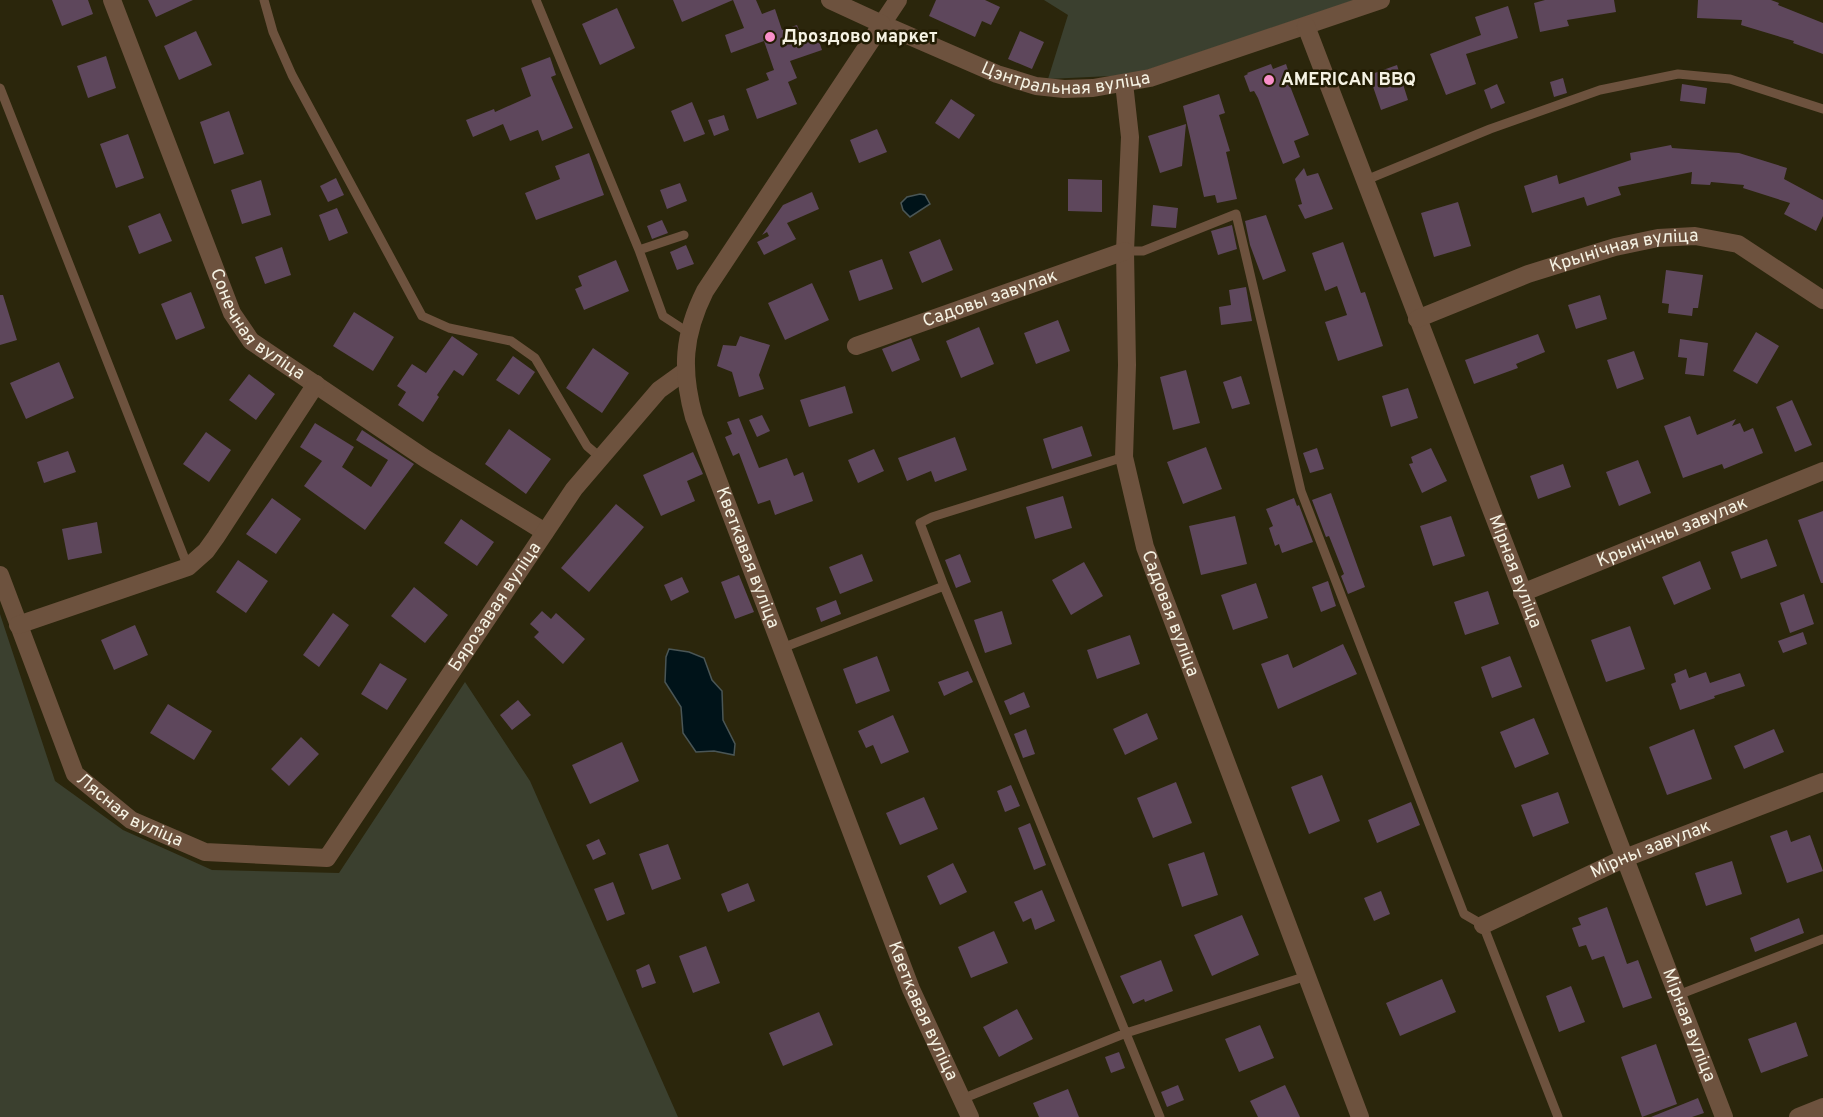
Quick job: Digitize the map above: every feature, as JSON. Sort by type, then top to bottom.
[{"type":"street","name":"Сонечная вуліца","points":[[112,0],[232,313],[251,341],[426,459],[545,532]]},
{"type":"street","name":"Цэнтральная вуліца","points":[[830,0],[997,74],[1036,86],[1064,89],[1093,88],[1150,78],[1381,0]]},
{"type":"street","name":"Кветкавая вуліца","points":[[898,0],[711,281],[694,313],[684,372],[694,417],[911,989],[970,1117]]},
{"type":"street","name":"Мірная вуліца","points":[[1306,26],[1724,1117]]},
{"type":"street","name":"Садовая вуліца","points":[[1124,83],[1130,137],[1125,251],[1127,365],[1124,457],[1145,547],[1360,1117]]},
{"type":"street","name":"Крынічная вуліца","points":[[1417,319],[1527,274],[1604,250],[1658,238],[1686,236],[1738,244],[1823,300]]},
{"type":"street","name":"Садовы завулак","points":[[856,346],[1125,251]]},
{"type":"street","name":"Бярозавая вуліца","points":[[327,858],[574,489],[659,390],[684,372]]},
{"type":"street","points":[[18,625],[188,567],[206,551],[216,537],[316,384]]},
{"type":"street","name":"Крынічны завулак","points":[[1522,593],[1823,471]]},
{"type":"street","name":"Лясная вуліца","points":[[0,575],[75,774],[130,820],[205,852],[327,858]]},
{"type":"street","name":"Мірны завулак","points":[[1484,925],[1626,858],[1823,782]]},
{"type":"street","points":[[1798,1117],[1823,1107]]},
{"type":"lane","points":[[264,0],[273,32],[292,75],[422,315],[448,328],[511,341],[535,358],[587,446],[601,458]]},
{"type":"lane","points":[[536,0],[639,250],[663,316],[689,333]]},
{"type":"lane","points":[[1366,180],[1490,129],[1589,94],[1678,74],[1730,79],[1823,109]]},
{"type":"lane","points":[[0,88],[188,567]]},
{"type":"lane","points":[[1125,251],[1143,251],[1236,214],[1301,491],[1464,914],[1484,925],[1558,1117]]},
{"type":"lane","points":[[639,250],[684,235]]},
{"type":"lane","points":[[1124,457],[920,523],[1160,1117]]},
{"type":"lane","points":[[782,648],[944,586]]},
{"type":"lane","points":[[1678,995],[1823,939]]},
{"type":"lane","points":[[962,1099],[1126,1033],[1307,976]]},
{"type":"green space","points":[[1044,0],[1355,0],[1132,75],[1048,79],[1068,15]]},
{"type":"green space","points":[[0,614],[55,781],[123,830],[212,870],[339,873],[465,682],[530,781],[678,1117],[0,1117]]},
{"type":"shaded area","points":[[925,195],[930,204],[910,217],[903,210],[901,203],[907,197]]},
{"type":"shaded area","points":[[669,649],[689,652],[704,658],[712,680],[722,691],[723,720],[735,744],[734,755],[714,751],[696,752],[683,733],[681,707],[665,682],[666,657]]},
{"type":"building","points":[[52,0],[88,0],[93,14],[62,26]]},
{"type":"building","points":[[148,0],[193,0],[156,17]]},
{"type":"building","points":[[673,0],[733,0],[682,22]]},
{"type":"building","points":[[733,0],[756,0],[762,14],[775,9],[782,30],[797,25],[803,40],[817,35],[822,50],[790,61],[797,78],[788,82],[797,104],[757,119],[746,89],[769,80],[766,73],[774,70],[764,41],[731,53],[725,35],[744,28]]},
{"type":"building","points":[[936,0],[985,0],[1000,7],[991,25],[982,21],[975,37],[929,16]]},
{"type":"building","points":[[1545,0],[1614,0],[1616,12],[1567,20],[1569,26],[1540,32],[1534,3]]},
{"type":"building","points":[[1698,0],[1771,0],[1779,3],[1778,5],[1823,23],[1823,54],[1793,43],[1794,41],[1741,25],[1742,20],[1697,18]]},
{"type":"building","points":[[1508,6],[1518,38],[1466,54],[1476,84],[1446,95],[1430,54],[1481,35],[1475,17]]},
{"type":"building","points":[[617,8],[635,48],[600,65],[582,24]]},
{"type":"building","points":[[196,31],[212,65],[179,80],[164,46]]},
{"type":"building","points":[[1020,31],[1044,42],[1032,69],[1008,59]]},
{"type":"building","points":[[106,56],[116,88],[88,98],[77,66]]},
{"type":"building","points":[[550,57],[556,75],[551,77],[573,128],[542,141],[538,130],[510,141],[503,124],[473,137],[466,120],[494,109],[495,112],[531,96],[521,68]]},
{"type":"building","points":[[1271,64],[1273,69],[1286,64],[1293,85],[1290,86],[1309,135],[1294,141],[1300,157],[1283,164],[1258,98],[1254,91],[1250,92],[1244,76]]},
{"type":"building","points":[[1397,65],[1408,100],[1381,110],[1369,75]]},
{"type":"building","points":[[1563,78],[1567,93],[1554,97],[1550,82]]},
{"type":"building","points":[[1497,84],[1505,103],[1491,109],[1484,90]]},
{"type":"building","points":[[1682,84],[1707,88],[1705,104],[1680,101]]},
{"type":"building","points":[[1219,94],[1225,113],[1219,115],[1230,151],[1226,152],[1237,199],[1217,203],[1215,195],[1204,197],[1183,106]]},
{"type":"building","points":[[951,99],[975,115],[959,139],[935,123]]},
{"type":"building","points":[[692,102],[705,134],[684,142],[671,111]]},
{"type":"building","points":[[229,111],[244,154],[214,164],[200,122]]},
{"type":"building","points":[[724,115],[729,130],[714,136],[708,120]]},
{"type":"building","points":[[1186,124],[1182,166],[1160,173],[1148,136]]},
{"type":"building","points":[[877,129],[887,152],[859,163],[850,140]]},
{"type":"building","points":[[128,134],[144,178],[116,188],[100,144]]},
{"type":"building","points":[[1671,145],[1672,148],[1739,153],[1787,168],[1784,179],[1823,200],[1823,216],[1816,231],[1784,214],[1790,203],[1743,188],[1744,185],[1711,182],[1710,185],[1691,184],[1692,172],[1618,187],[1621,195],[1587,206],[1584,197],[1532,213],[1524,186],[1557,175],[1559,184],[1631,160],[1630,153]]},
{"type":"building","points":[[589,153],[604,195],[536,220],[525,193],[560,179],[555,166]]},
{"type":"building","points":[[1304,168],[1307,176],[1318,173],[1333,209],[1305,219],[1298,205],[1302,204],[1295,179]]},
{"type":"building","points":[[336,178],[344,195],[328,202],[320,186]]},
{"type":"building","points":[[1068,179],[1102,180],[1102,212],[1068,211]]},
{"type":"building","points":[[261,180],[271,215],[242,224],[231,190]]},
{"type":"building","points":[[680,183],[687,201],[667,209],[660,190]]},
{"type":"building","points":[[812,192],[819,209],[787,223],[796,239],[764,255],[757,242],[769,236],[767,232],[762,235],[783,205]]},
{"type":"building","points":[[1458,202],[1471,246],[1434,257],[1421,213]]},
{"type":"building","points":[[1153,205],[1178,208],[1176,228],[1151,226]]},
{"type":"building","points":[[337,208],[348,233],[329,241],[319,215]]},
{"type":"building","points":[[160,213],[172,241],[139,254],[128,226]]},
{"type":"building","points":[[1266,215],[1286,271],[1263,280],[1250,245],[1245,221]]},
{"type":"building","points":[[662,220],[668,233],[652,239],[647,226]]},
{"type":"building","points":[[1232,225],[1237,249],[1218,255],[1211,231]]},
{"type":"building","points":[[940,239],[953,270],[922,283],[909,252]]},
{"type":"building","points":[[1343,242],[1361,293],[1365,292],[1383,346],[1338,361],[1325,322],[1347,315],[1337,286],[1325,291],[1312,253]]},
{"type":"building","points":[[686,245],[694,264],[677,270],[670,252]]},
{"type":"building","points":[[282,247],[291,275],[265,284],[255,257]]},
{"type":"building","points":[[882,259],[893,289],[859,301],[849,271]]},
{"type":"building","points":[[616,260],[629,291],[584,310],[575,289],[582,286],[578,276]]},
{"type":"building","points":[[1666,270],[1703,275],[1698,308],[1693,308],[1692,316],[1668,313],[1669,304],[1662,303]]},
{"type":"building","points":[[812,283],[829,320],[785,340],[768,303]]},
{"type":"building","points":[[1246,287],[1252,321],[1221,325],[1219,307],[1231,305],[1229,290]]},
{"type":"building","points":[[191,292],[205,328],[176,340],[161,304]]},
{"type":"building","points":[[0,295],[3,295],[17,340],[0,345]]},
{"type":"building","points":[[1600,295],[1607,319],[1576,329],[1568,305]]},
{"type":"building","points":[[354,312],[394,337],[373,371],[333,346]]},
{"type":"building","points":[[1058,320],[1070,351],[1036,364],[1024,333]]},
{"type":"building","points":[[979,327],[994,364],[961,378],[946,341]]},
{"type":"building","points":[[1756,332],[1779,346],[1757,384],[1733,371]]},
{"type":"building","points":[[1538,334],[1545,352],[1516,364],[1518,368],[1474,384],[1465,360]]},
{"type":"building","points":[[452,336],[478,354],[463,376],[454,370],[437,395],[439,397],[423,422],[398,405],[406,392],[397,386],[412,364],[426,373]]},
{"type":"building","points":[[740,336],[770,345],[759,375],[764,389],[739,397],[732,372],[717,366],[723,345],[736,346]]},
{"type":"building","points":[[911,338],[920,360],[892,372],[882,349]]},
{"type":"building","points":[[1680,339],[1708,343],[1704,376],[1685,374],[1687,358],[1678,357]]},
{"type":"building","points":[[593,348],[629,373],[602,413],[566,388]]},
{"type":"building","points":[[1634,351],[1644,379],[1617,389],[1607,360]]},
{"type":"building","points":[[513,356],[535,372],[519,395],[496,380]]},
{"type":"building","points":[[59,362],[74,398],[26,419],[10,383]]},
{"type":"building","points":[[1186,370],[1200,423],[1173,430],[1160,377]]},
{"type":"building","points":[[249,374],[275,394],[256,420],[229,400]]},
{"type":"building","points":[[1241,376],[1250,404],[1232,409],[1223,382]]},
{"type":"building","points":[[845,386],[853,413],[809,427],[800,400]]},
{"type":"building","points":[[1408,388],[1418,418],[1391,427],[1382,396]]},
{"type":"building","points":[[1792,400],[1812,445],[1795,452],[1776,407]]},
{"type":"building","points":[[762,415],[770,431],[757,437],[749,420]]},
{"type":"building","points":[[1690,416],[1697,435],[1736,419],[1732,426],[1740,423],[1744,432],[1753,428],[1763,453],[1724,469],[1722,464],[1683,478],[1664,426]]},
{"type":"building","points":[[739,418],[759,468],[787,458],[794,476],[803,472],[813,501],[775,515],[770,500],[758,504],[739,453],[733,456],[725,437],[732,434],[727,422]]},
{"type":"building","points":[[315,423],[354,447],[342,467],[371,487],[388,460],[356,440],[362,430],[414,464],[365,530],[304,486],[322,461],[300,447]]},
{"type":"building","points":[[1082,426],[1092,456],[1052,469],[1043,439]]},
{"type":"building","points":[[509,429],[551,459],[526,494],[485,464]]},
{"type":"building","points":[[206,432],[231,450],[209,482],[183,464]]},
{"type":"building","points":[[955,437],[967,470],[935,482],[931,471],[907,481],[898,458]]},
{"type":"building","points":[[1206,447],[1222,489],[1183,504],[1167,462]]},
{"type":"building","points":[[1317,448],[1324,469],[1310,473],[1303,453]]},
{"type":"building","points":[[1431,448],[1447,481],[1422,493],[1409,464],[1413,463],[1411,457]]},
{"type":"building","points":[[874,449],[884,471],[858,483],[848,460]]},
{"type":"building","points":[[68,451],[76,472],[44,483],[37,462]]},
{"type":"building","points":[[693,452],[703,474],[687,481],[695,501],[661,516],[643,475]]},
{"type":"building","points":[[1638,460],[1651,493],[1619,506],[1606,472]]},
{"type":"building","points":[[1563,464],[1571,487],[1538,499],[1530,476]]},
{"type":"building","points":[[1331,493],[1365,587],[1348,594],[1341,576],[1344,574],[1329,536],[1326,537],[1312,500]]},
{"type":"building","points":[[1063,496],[1072,528],[1035,539],[1026,507]]},
{"type":"building","points":[[272,498],[301,519],[276,554],[246,534]]},
{"type":"building","points":[[1294,498],[1297,506],[1299,505],[1313,542],[1282,553],[1279,544],[1275,546],[1269,528],[1273,526],[1266,509]]},
{"type":"building","points":[[616,504],[644,527],[589,592],[561,568]]},
{"type":"building","points":[[1823,511],[1823,583],[1821,583],[1798,520]]},
{"type":"building","points":[[1235,516],[1247,564],[1201,575],[1189,526]]},
{"type":"building","points":[[1451,516],[1465,556],[1433,566],[1420,526]]},
{"type":"building","points":[[461,519],[494,542],[477,566],[444,543]]},
{"type":"building","points":[[97,522],[102,553],[68,560],[62,529]]},
{"type":"building","points":[[1767,539],[1777,566],[1741,579],[1731,552]]},
{"type":"building","points":[[862,554],[873,581],[840,594],[829,567]]},
{"type":"building","points":[[960,554],[971,582],[956,588],[945,560]]},
{"type":"building","points":[[238,560],[268,581],[246,613],[216,592]]},
{"type":"building","points":[[1700,561],[1711,589],[1674,605],[1662,577]]},
{"type":"building","points":[[1084,562],[1103,596],[1071,615],[1052,580]]},
{"type":"building","points":[[739,575],[754,612],[735,619],[721,582]]},
{"type":"building","points":[[682,577],[689,592],[671,601],[664,585]]},
{"type":"building","points":[[1328,581],[1336,606],[1321,612],[1312,587]]},
{"type":"building","points":[[1256,583],[1268,618],[1233,630],[1221,595]]},
{"type":"building","points":[[414,587],[448,615],[425,643],[391,616]]},
{"type":"building","points":[[1488,591],[1499,624],[1465,635],[1454,602]]},
{"type":"building","points":[[1804,594],[1814,624],[1790,633],[1780,603]]},
{"type":"building","points":[[836,600],[841,614],[821,622],[816,608]]},
{"type":"building","points":[[542,611],[551,619],[556,613],[585,639],[563,664],[534,637],[539,632],[530,624]]},
{"type":"building","points":[[1002,611],[1012,644],[985,653],[974,620]]},
{"type":"building","points":[[333,613],[349,625],[319,667],[303,655]]},
{"type":"building","points":[[135,625],[148,655],[114,670],[101,640]]},
{"type":"building","points":[[1630,626],[1645,669],[1606,682],[1591,640]]},
{"type":"building","points":[[1803,632],[1807,644],[1783,653],[1778,641]]},
{"type":"building","points":[[1130,635],[1140,664],[1097,679],[1087,650]]},
{"type":"building","points":[[1343,644],[1357,674],[1278,709],[1261,664],[1288,654],[1293,668]]},
{"type":"building","points":[[877,656],[890,691],[856,704],[843,669]]},
{"type":"building","points":[[1510,656],[1522,687],[1492,698],[1481,667]]},
{"type":"building","points":[[380,663],[407,679],[387,710],[361,694]]},
{"type":"building","points":[[1686,669],[1689,678],[1706,672],[1710,683],[1740,673],[1745,686],[1680,710],[1671,684],[1676,682],[1674,674]]},
{"type":"building","points":[[968,671],[973,682],[944,696],[938,682]]},
{"type":"building","points":[[1024,692],[1030,707],[1010,715],[1004,701]]},
{"type":"building","points":[[518,700],[531,715],[512,730],[500,715]]},
{"type":"building","points":[[168,704],[212,731],[194,760],[150,733]]},
{"type":"building","points":[[1147,713],[1158,739],[1125,755],[1113,729]]},
{"type":"building","points":[[893,715],[909,752],[881,764],[873,745],[866,748],[858,731]]},
{"type":"building","points":[[1534,718],[1549,754],[1515,768],[1500,732]]},
{"type":"building","points":[[1026,729],[1035,754],[1023,758],[1014,734]]},
{"type":"building","points":[[1694,729],[1712,779],[1667,795],[1649,747]]},
{"type":"building","points":[[1774,729],[1784,752],[1744,769],[1734,746]]},
{"type":"building","points":[[301,737],[319,754],[289,786],[271,769]]},
{"type":"building","points":[[622,742],[639,781],[590,804],[572,765]]},
{"type":"building","points":[[1322,775],[1340,821],[1309,834],[1291,787]]},
{"type":"building","points":[[1176,782],[1192,823],[1153,838],[1137,798]]},
{"type":"building","points":[[1011,785],[1020,806],[1005,812],[997,791]]},
{"type":"building","points":[[1558,792],[1569,823],[1533,837],[1521,805]]},
{"type":"building","points":[[924,797],[938,829],[900,845],[886,813]]},
{"type":"building","points":[[1411,802],[1420,825],[1377,843],[1368,820]]},
{"type":"building","points":[[1030,823],[1046,865],[1034,870],[1018,828]]},
{"type":"building","points":[[1787,830],[1791,842],[1810,835],[1823,871],[1787,883],[1770,836]]},
{"type":"building","points":[[599,839],[606,854],[593,860],[586,845]]},
{"type":"building","points":[[668,844],[681,879],[652,890],[639,854]]},
{"type":"building","points":[[1204,852],[1218,895],[1182,907],[1168,864]]},
{"type":"building","points":[[1732,861],[1742,894],[1706,906],[1695,873]]},
{"type":"building","points":[[953,863],[967,892],[940,905],[927,876]]},
{"type":"building","points":[[613,882],[625,914],[607,921],[594,889]]},
{"type":"building","points":[[748,883],[755,901],[728,912],[721,894]]},
{"type":"building","points":[[1042,890],[1055,921],[1035,930],[1031,918],[1023,922],[1014,902]]},
{"type":"building","points":[[1381,891],[1390,914],[1374,921],[1364,898]]},
{"type":"building","points":[[1607,907],[1627,964],[1638,960],[1652,998],[1623,1008],[1604,956],[1592,960],[1586,945],[1579,947],[1572,928],[1581,925],[1578,918]]},
{"type":"building","points":[[1242,915],[1259,955],[1212,976],[1194,935]]},
{"type":"building","points":[[1799,918],[1804,933],[1755,952],[1750,938]]},
{"type":"building","points":[[994,931],[1008,963],[971,978],[958,947]]},
{"type":"building","points":[[706,946],[720,983],[693,993],[679,956]]},
{"type":"building","points":[[1161,960],[1173,991],[1145,1002],[1144,999],[1133,1004],[1120,976]]},
{"type":"building","points":[[649,964],[656,983],[642,988],[636,970]]},
{"type":"building","points":[[1442,979],[1456,1012],[1400,1036],[1386,1003]]},
{"type":"building","points":[[1571,986],[1585,1022],[1559,1032],[1546,996]]},
{"type":"building","points":[[1017,1009],[1033,1039],[999,1057],[983,1027]]},
{"type":"building","points":[[819,1012],[833,1045],[783,1066],[769,1033]]},
{"type":"building","points":[[1796,1022],[1808,1056],[1761,1073],[1748,1039]]},
{"type":"building","points":[[1260,1025],[1274,1058],[1239,1072],[1225,1039]]},
{"type":"building","points":[[1656,1044],[1677,1104],[1642,1117],[1621,1057]]},
{"type":"building","points":[[1119,1052],[1125,1068],[1111,1073],[1105,1057]]},
{"type":"building","points":[[1178,1085],[1184,1100],[1167,1107],[1161,1092]]},
{"type":"building","points":[[1285,1085],[1300,1117],[1258,1117],[1250,1101]]},
{"type":"building","points":[[1068,1089],[1079,1117],[1039,1117],[1033,1103]]},
{"type":"building","points":[[1698,1098],[1704,1113],[1692,1117],[1651,1117]]},
{"type":"place","name":"Дроздово маркет","points":[[770,37]]},
{"type":"place","name":"AMERICAN BBQ","points":[[1269,80]]}]
